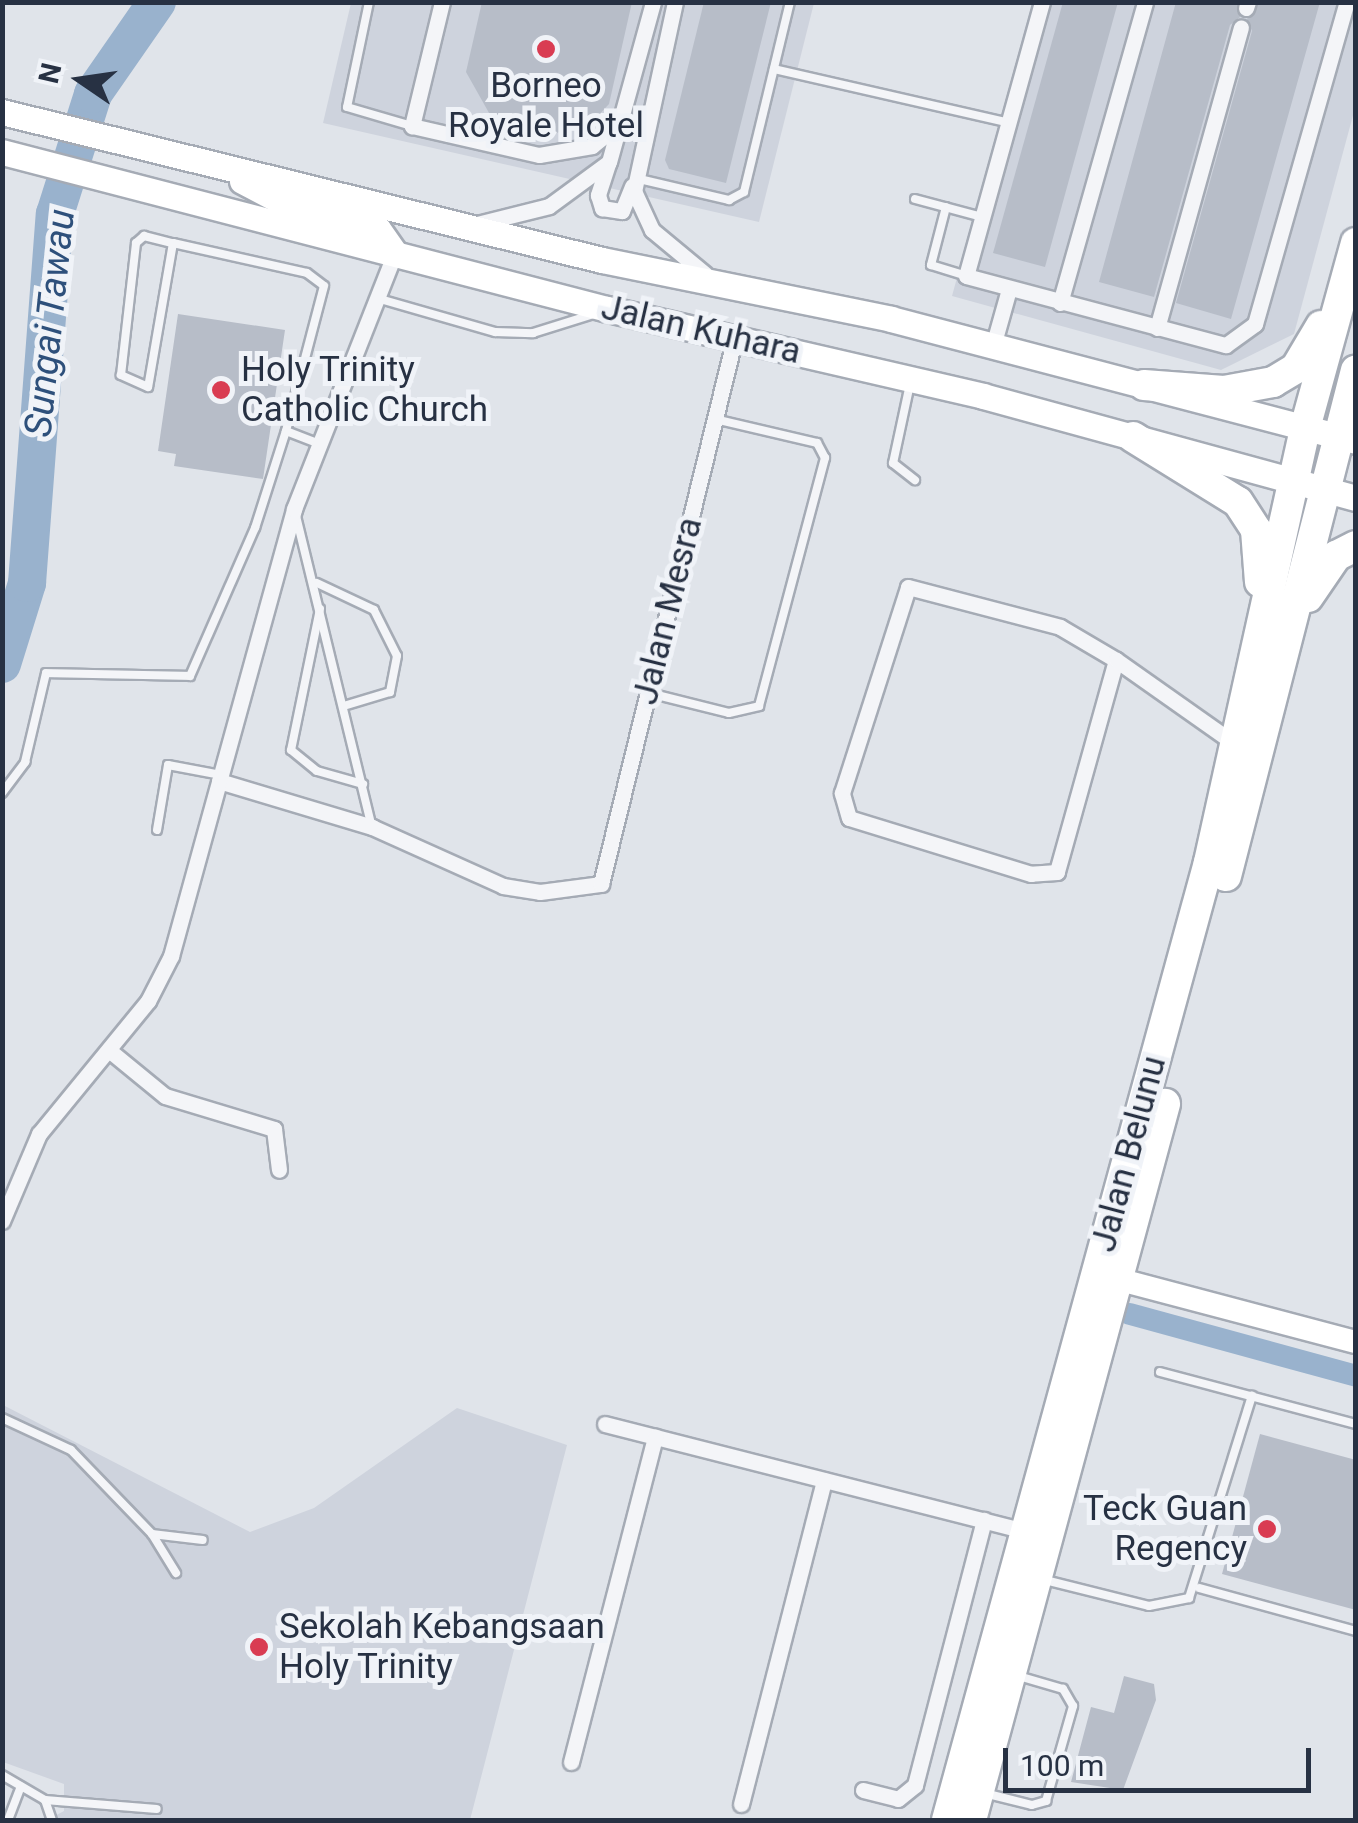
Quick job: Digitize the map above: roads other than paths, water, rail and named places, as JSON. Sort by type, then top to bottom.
[{"type":"highway","points":[[1144,386],[1250,389],[1296,368],[1356,243]]},
{"type":"highway","name":"Jalan Belunu","points":[[975,1806],[1117,1279],[1274,639],[1293,482],[1356,243]]},
{"type":"highway","name":"Jalan Belunu","points":[[947,1820],[1236,745],[1346,439],[1356,370]]},
{"type":"highway","points":[[1134,436],[1238,502],[1256,530],[1274,639]]},
{"type":"highway","points":[[1274,639],[1313,584],[1356,546]]},
{"type":"main road","name":"Jalan Kuhara","points":[[2,112],[463,225],[993,346],[1346,439]]},
{"type":"main road","name":"Jalan Kuhara","points":[[12,154],[607,309],[912,378],[1325,491]]},
{"type":"main road","points":[[199,160],[288,205],[378,228],[395,253]]},
{"type":"main road","points":[[1325,491],[1356,498]]},
{"type":"street","points":[[442,2],[412,126],[539,156],[592,146],[623,121]]},
{"type":"street","points":[[651,4],[623,121],[597,200],[610,213],[628,204],[675,2]]},
{"type":"street","points":[[1042,2],[966,276],[1226,345],[1256,324],[1347,2]]},
{"type":"street","points":[[1060,303],[1145,2]]},
{"type":"street","points":[[1157,328],[1241,28]]},
{"type":"street","points":[[463,225],[549,206],[609,162]]},
{"type":"street","points":[[634,177],[652,230],[686,264],[722,284]]},
{"type":"street","points":[[2,1221],[39,1134],[110,1051],[171,956],[294,509],[395,253]]},
{"type":"street","points":[[993,346],[1009,288]]},
{"type":"street","name":"Jalan Mesra","points":[[372,827],[503,886],[540,892],[600,884],[735,337]]},
{"type":"street","points":[[1116,660],[1057,872],[1031,874],[849,818],[842,794],[908,587],[1060,628],[1116,660],[1236,745]]},
{"type":"street","points":[[220,778],[372,827]]},
{"type":"street","points":[[110,1051],[166,1096],[274,1128],[279,1170]]},
{"type":"street","points":[[1117,1279],[1356,1342]]},
{"type":"street","points":[[605,1424],[1026,1531]]},
{"type":"street","points":[[571,1762],[655,1437]]},
{"type":"street","points":[[741,1804],[824,1480]]},
{"type":"street","points":[[863,1790],[898,1799],[915,1785],[984,1520]]},
{"type":"lane","points":[[369,2],[347,107],[412,126]]},
{"type":"lane","points":[[634,177],[738,200],[790,2]]},
{"type":"lane","points":[[774,69],[1009,123]]},
{"type":"lane","points":[[916,199],[982,217]]},
{"type":"lane","points":[[946,207],[931,265],[966,276]]},
{"type":"lane","points":[[2,793],[24,762],[35,693],[46,673],[190,676],[256,528],[286,432],[324,286],[307,273],[173,242],[144,236],[136,243],[120,375],[126,383],[148,387],[155,380],[173,242]]},
{"type":"lane","points":[[380,299],[494,332],[566,327],[607,309]]},
{"type":"lane","points":[[912,378],[893,463],[915,480]]},
{"type":"lane","points":[[648,692],[729,713],[759,706],[826,458],[818,443],[716,419]]},
{"type":"lane","points":[[286,432],[318,443]]},
{"type":"lane","points":[[294,509],[317,582],[372,827]]},
{"type":"lane","points":[[317,582],[374,610],[398,656],[390,692],[347,706]]},
{"type":"lane","points":[[320,608],[291,750],[317,771],[363,784]]},
{"type":"lane","points":[[157,830],[168,765],[220,778]]},
{"type":"lane","points":[[1160,1372],[1356,1424]]},
{"type":"lane","points":[[1036,1578],[1149,1606],[1181,1603],[1198,1588],[1252,1396]]},
{"type":"lane","points":[[2,1418],[71,1450],[152,1534],[176,1574]]},
{"type":"lane","points":[[152,1534],[202,1540]]},
{"type":"lane","points":[[1198,1588],[1356,1632]]},
{"type":"lane","points":[[975,1806],[1042,1804],[1068,1724],[1069,1692],[1011,1674]]},
{"type":"lane","points":[[2,1776],[46,1800],[157,1809]]},
{"type":"lane","points":[[8,1820],[21,1786]]},
{"type":"lane","points":[[46,1800],[52,1820]]},
{"type":"waterway","name":"Sungai Tawau","points":[[2,664],[27,583],[55,214],[93,94],[157,2]]},
{"type":"waterway","points":[[1130,1314],[1356,1376]]},
{"type":"place","name":"Borneo Royale Hotel","points":[[546,49]]},
{"type":"place","name":"Holy Trinity Catholic Church","points":[[221,390]]},
{"type":"place","name":"Teck Guan Regency","points":[[1267,1529]]},
{"type":"place","name":"Sekolah Kebangsaan Holy Trinity","points":[[259,1647]]}]
